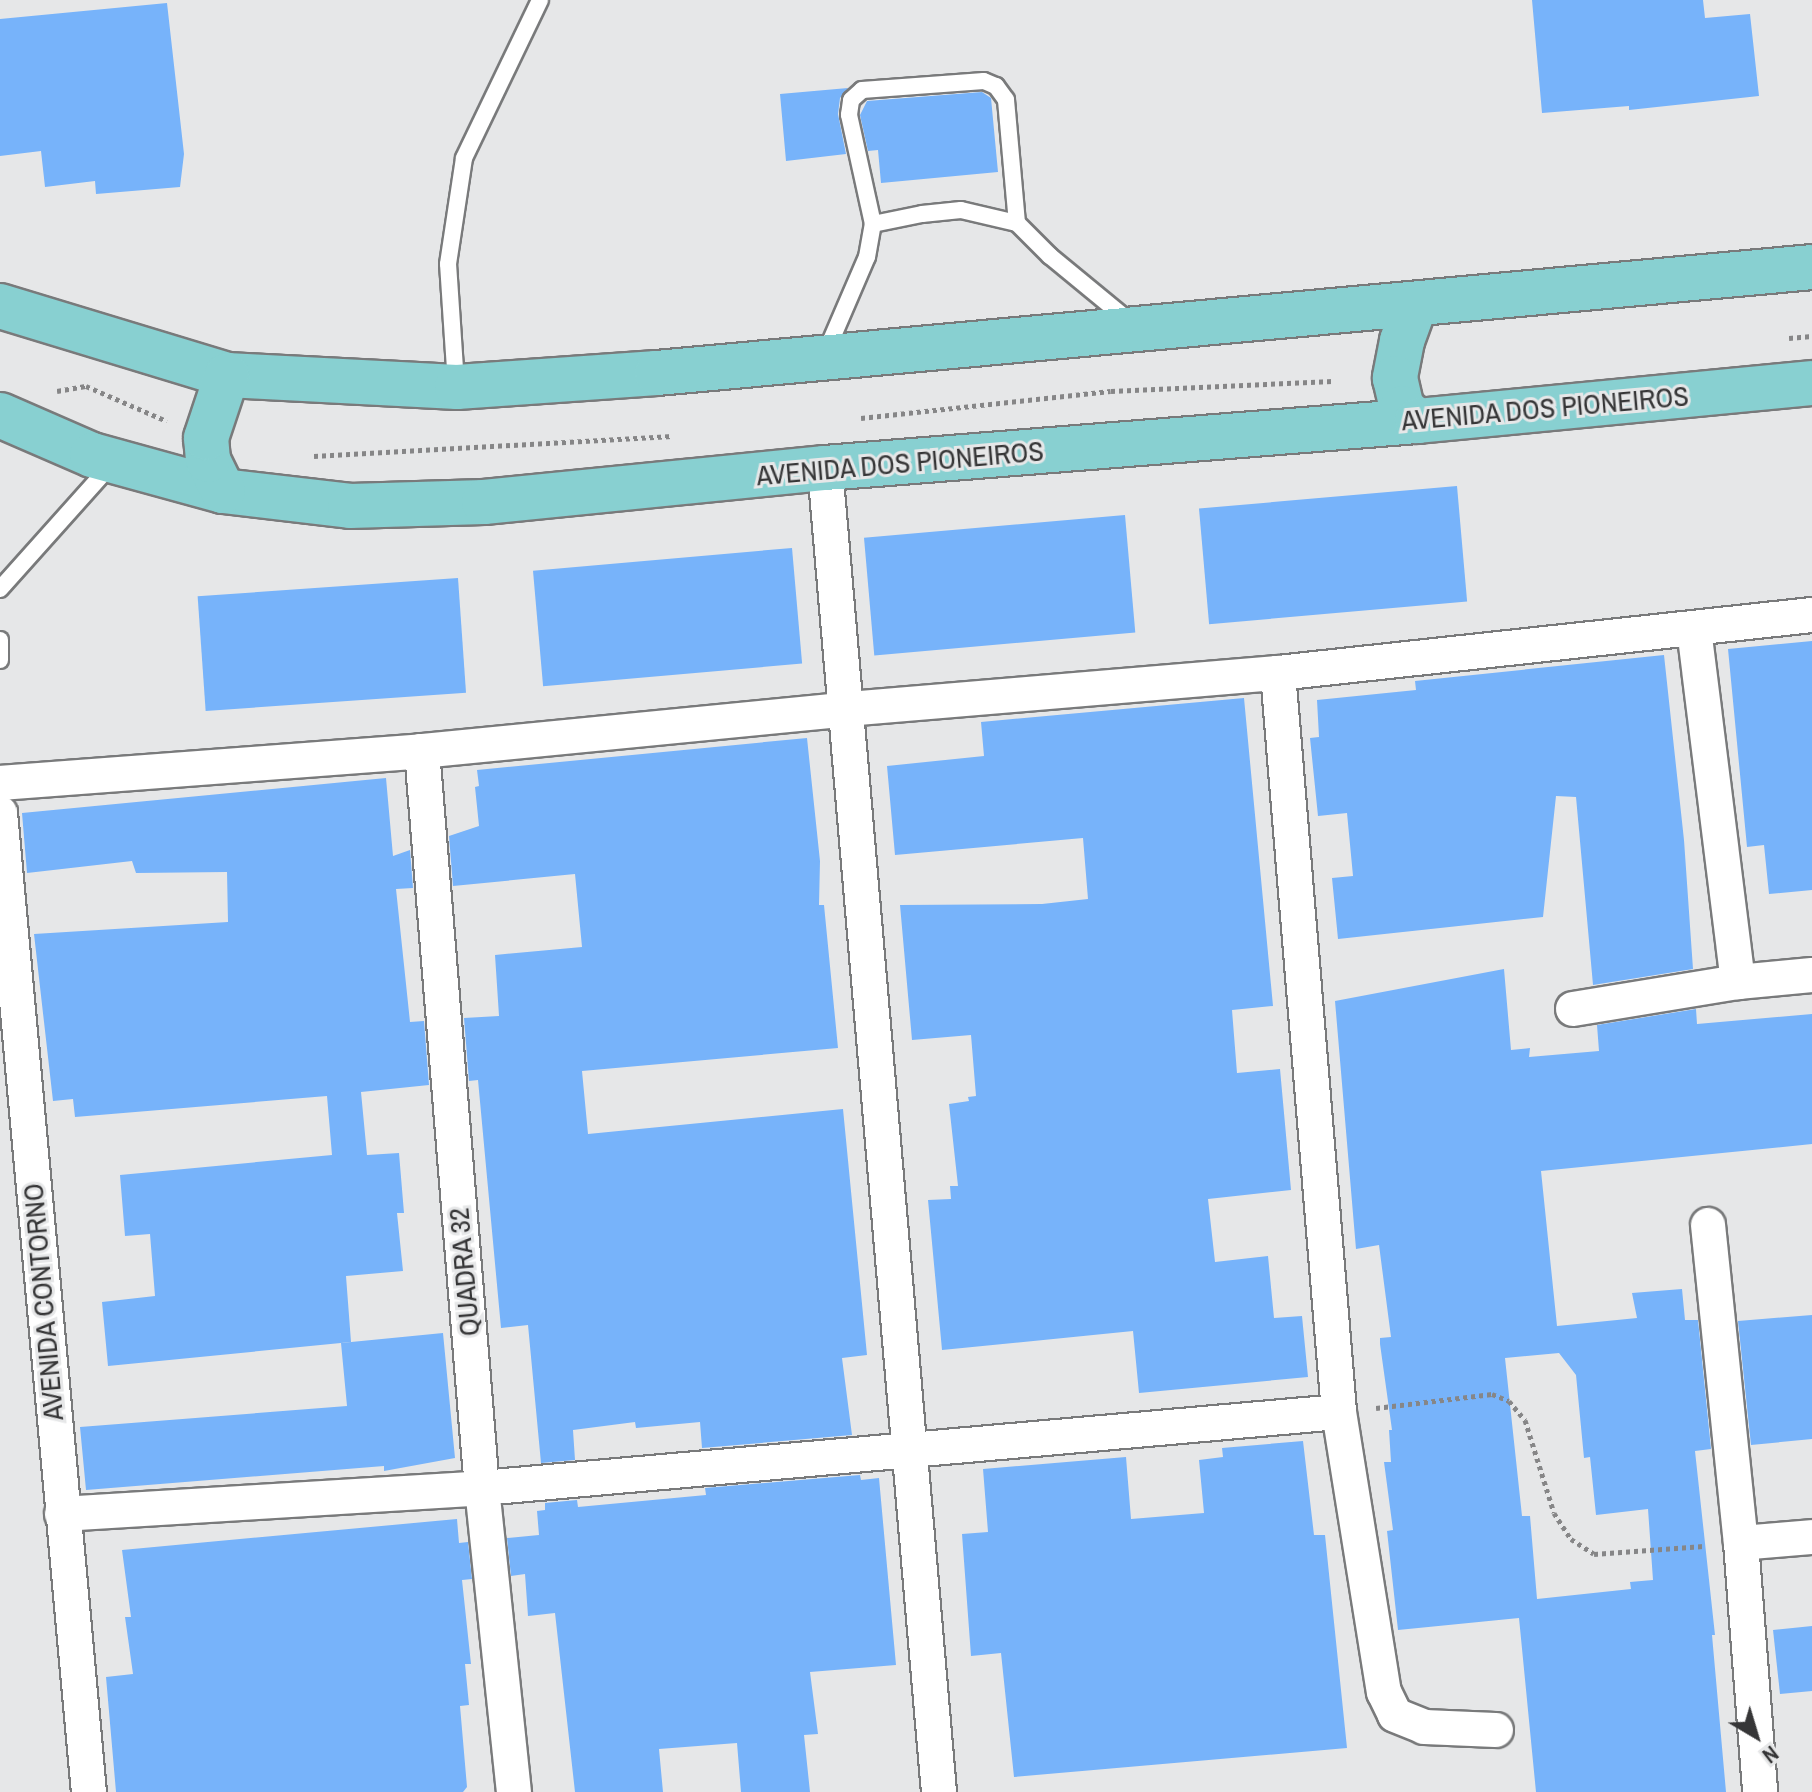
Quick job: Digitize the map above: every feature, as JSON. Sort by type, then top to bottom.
[{"type":"main road","points":[[0,306],[227,375],[457,387],[824,358],[1812,267]]},
{"type":"main road","points":[[1415,305],[1402,341],[1395,378],[1402,408],[1417,421]]},
{"type":"main road","points":[[223,491],[208,460],[206,438],[227,375]]},
{"type":"main road","name":"AVENIDA DOS PIONEIROS","points":[[0,415],[114,461],[223,491],[350,506],[484,502],[825,468],[1417,421],[1812,383]]},
{"type":"street","points":[[825,468],[939,1792]]},
{"type":"street","points":[[0,783],[422,751],[848,709],[1278,673],[1812,615]]},
{"type":"street","points":[[1694,629],[1738,982]]},
{"type":"street","points":[[1278,673],[1339,1412],[1384,1692],[1395,1715],[1424,1727],[1496,1730]]},
{"type":"street","name":"QUADRA 32","points":[[422,751],[482,1488],[514,1792]]},
{"type":"street","name":"AVENIDA CONTORNO","points":[[0,813],[89,1792]]},
{"type":"street","points":[[1573,1009],[1738,982],[1812,975]]},
{"type":"street","points":[[1708,1225],[1741,1543],[1760,1792]]},
{"type":"street","points":[[62,1514],[482,1488],[1339,1412]]},
{"type":"street","points":[[1741,1543],[1812,1537]]},
{"type":"lane","points":[[457,387],[448,264],[464,158],[540,0]]},
{"type":"lane","points":[[824,358],[867,257],[873,224],[849,115],[851,100],[862,90],[984,81],[996,86],[1006,100],[1017,223]]},
{"type":"lane","points":[[873,224],[961,210],[1017,223],[1050,256],[1140,329]]},
{"type":"lane","points":[[0,589],[114,461]]},
{"type":"lane","points":[[0,640],[0,660]]},
{"type":"path","points":[[859,419],[1111,391],[1395,378]]},
{"type":"path","points":[[43,393],[86,386],[206,438]]},
{"type":"path","points":[[305,456],[686,436]]},
{"type":"path","points":[[1339,1412],[1492,1394],[1509,1401],[1525,1420],[1554,1513],[1571,1539],[1594,1554],[1741,1543]]},
{"type":"building","points":[[1532,0],[1703,0],[1705,18],[1750,14],[1759,96],[1629,110],[1629,106],[1542,113]]},
{"type":"building","points":[[167,3],[184,154],[180,187],[96,194],[95,181],[45,187],[41,151],[0,156],[0,19]]},
{"type":"building","points":[[848,88],[840,98],[838,114],[846,154],[786,161],[780,94]]},
{"type":"building","points":[[982,92],[991,98],[998,172],[881,183],[878,150],[868,151],[860,115],[867,101]]},
{"type":"building","points":[[1457,486],[1467,602],[1209,624],[1199,509]]},
{"type":"building","points":[[1125,515],[1135,633],[874,655],[864,538]]},
{"type":"building","points":[[792,548],[802,664],[543,686],[533,571]]},
{"type":"building","points":[[458,578],[466,693],[206,711],[198,596]]},
{"type":"building","points":[[1812,641],[1812,890],[1769,894],[1764,845],[1747,847],[1728,649]]},
{"type":"building","points":[[1664,655],[1684,840],[1693,969],[1593,985],[1576,797],[1556,796],[1543,917],[1338,939],[1332,878],[1353,876],[1347,813],[1318,816],[1310,738],[1319,737],[1317,700],[1416,690],[1415,681]]},
{"type":"building","points":[[1244,698],[1273,1006],[1232,1010],[1237,1073],[1280,1069],[1291,1190],[1208,1199],[1215,1262],[1268,1256],[1274,1318],[1302,1316],[1308,1377],[1139,1393],[1133,1331],[942,1350],[928,1200],[951,1199],[950,1186],[958,1186],[949,1104],[969,1101],[968,1097],[976,1096],[971,1035],[912,1040],[900,905],[1042,904],[1088,899],[1083,838],[895,855],[887,766],[984,756],[981,722]]},
{"type":"building","points":[[807,738],[820,861],[819,905],[824,905],[838,1048],[582,1071],[588,1134],[843,1109],[867,1355],[842,1358],[852,1435],[702,1448],[700,1422],[636,1428],[635,1422],[573,1430],[575,1460],[541,1463],[528,1325],[501,1328],[478,1080],[469,1081],[464,1018],[499,1016],[495,955],[582,947],[575,874],[453,886],[449,836],[479,826],[475,787],[479,786],[477,770]]},
{"type":"building","points":[[386,778],[393,856],[410,850],[413,888],[396,889],[410,1022],[424,1021],[429,1085],[361,1092],[367,1155],[399,1153],[404,1213],[397,1213],[403,1271],[346,1276],[351,1342],[108,1366],[102,1302],[155,1296],[150,1234],[125,1236],[120,1175],[332,1155],[327,1096],[75,1117],[73,1099],[53,1101],[34,934],[228,922],[227,872],[136,873],[132,861],[27,873],[22,813]]},
{"type":"building","points":[[1504,969],[1511,1050],[1530,1048],[1529,1057],[1599,1051],[1597,1025],[1696,1009],[1697,1024],[1812,1014],[1812,1144],[1541,1171],[1557,1326],[1637,1318],[1632,1293],[1682,1289],[1685,1320],[1698,1320],[1711,1449],[1695,1451],[1715,1635],[1712,1635],[1726,1792],[1536,1792],[1519,1618],[1398,1630],[1387,1531],[1393,1530],[1384,1462],[1391,1462],[1389,1430],[1392,1430],[1380,1344],[1380,1338],[1391,1337],[1379,1245],[1356,1249],[1335,1001]],"holes":[[[1559,1353],[1576,1375],[1584,1458],[1590,1457],[1596,1515],[1648,1509],[1653,1580],[1630,1582],[1631,1589],[1537,1599],[1530,1516],[1522,1516],[1505,1358]]]},
{"type":"building","points":[[1812,1315],[1812,1439],[1751,1445],[1738,1321]]},
{"type":"building","points":[[443,1333],[455,1458],[384,1471],[384,1466],[86,1490],[80,1427],[347,1406],[341,1343]]},
{"type":"building","points":[[1303,1441],[1314,1535],[1325,1535],[1347,1748],[1014,1777],[1001,1653],[971,1656],[962,1534],[988,1532],[983,1469],[1126,1457],[1131,1519],[1204,1513],[1199,1460],[1223,1457],[1222,1448]]},
{"type":"building","points":[[860,1475],[861,1480],[879,1478],[896,1665],[810,1672],[818,1734],[804,1735],[810,1792],[741,1792],[737,1743],[659,1749],[663,1792],[575,1792],[555,1613],[528,1616],[525,1574],[511,1576],[507,1538],[539,1535],[537,1511],[545,1510],[545,1503],[577,1500],[578,1507],[706,1495],[705,1488]]},
{"type":"building","points":[[457,1519],[459,1543],[468,1542],[472,1579],[462,1580],[471,1664],[465,1664],[469,1705],[460,1706],[467,1787],[463,1792],[116,1792],[106,1677],[133,1674],[125,1617],[131,1617],[122,1550]]},
{"type":"building","points":[[1812,1626],[1812,1691],[1780,1694],[1773,1630]]}]
